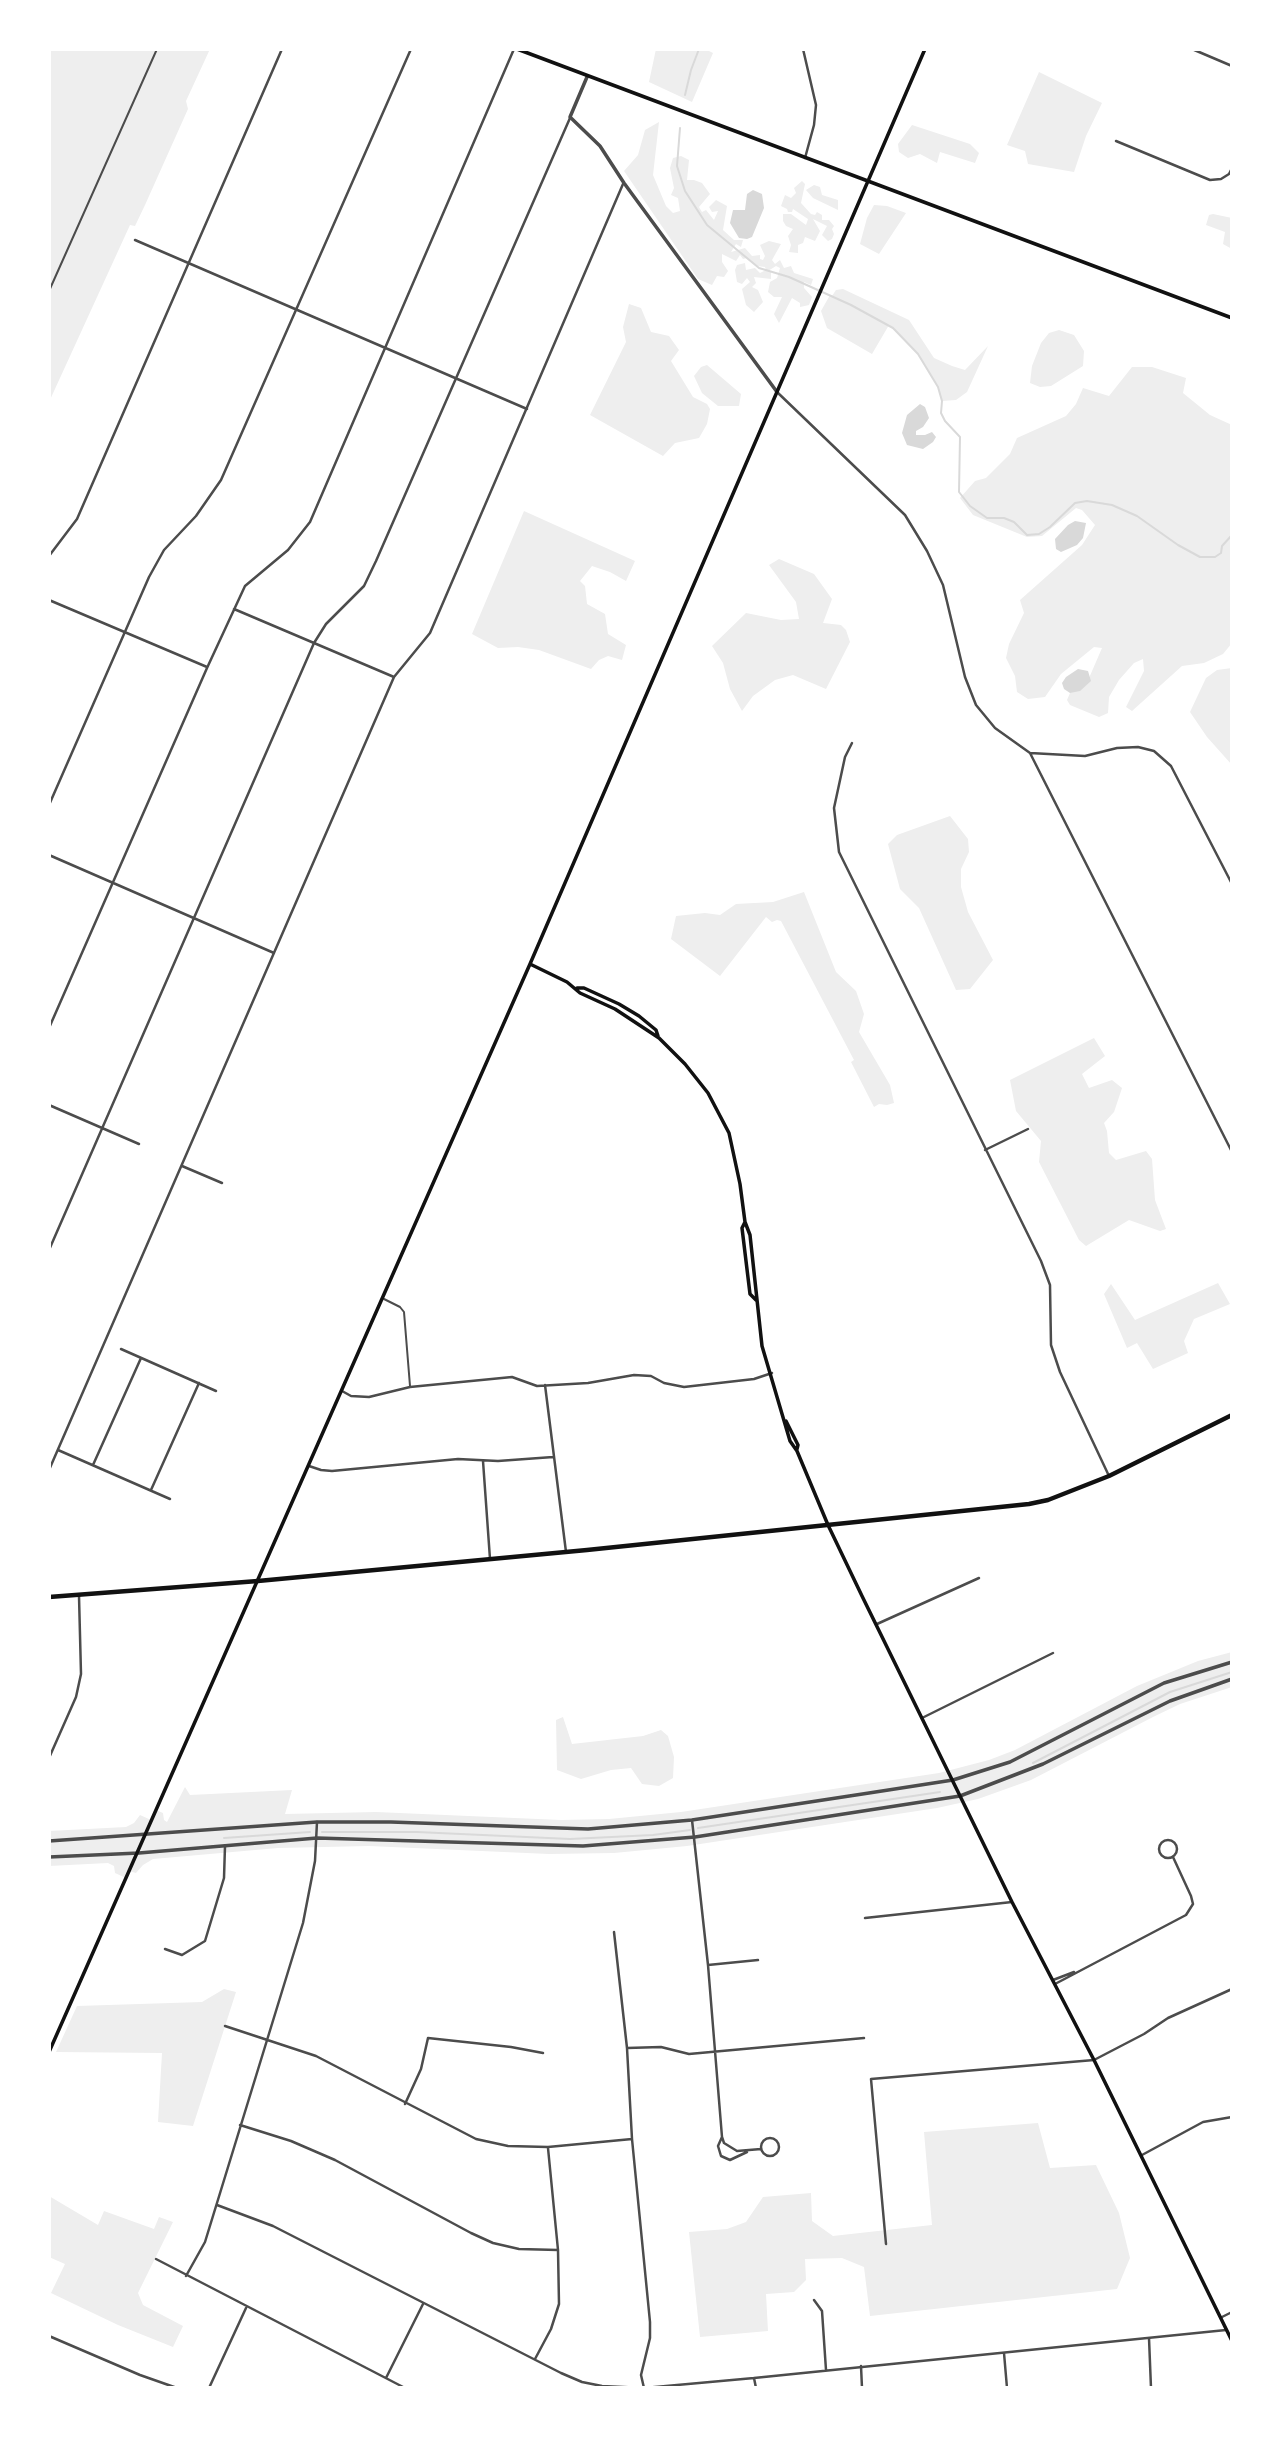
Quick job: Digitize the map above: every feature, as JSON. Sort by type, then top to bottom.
[{"type":"main road","points":[[515,49],[1232,318]]},
{"type":"main road","points":[[49,2052],[530,964],[925,49]]},
{"type":"main road","points":[[530,964],[567,982],[580,993],[615,1009],[659,1038],[708,1093],[729,1133],[745,1222],[750,1235],[762,1346],[786,1421],[798,1445],[797,1451],[828,1525],[960,1796],[1142,2155],[1232,2341]]},
{"type":"main road","points":[[49,1597],[258,1581],[566,1552],[1030,1504],[1048,1500],[1109,1476],[1232,1415]]},
{"type":"street","points":[[49,556],[77,519],[282,49]]},
{"type":"street","points":[[49,805],[149,577],[164,550],[196,516],[221,480],[411,49]]},
{"type":"street","points":[[49,1028],[245,586],[288,550],[310,522],[515,49]]},
{"type":"street","points":[[803,49],[817,105],[804,158]]},
{"type":"street","points":[[1192,49],[1232,66]]},
{"type":"street","points":[[49,1250],[314,643],[326,624],[364,586],[587,77]]},
{"type":"street","points":[[570,117],[600,146],[624,183],[777,392],[905,515],[927,551],[943,585],[965,677],[976,705],[995,727],[1030,753],[1232,1152]]},
{"type":"street","points":[[1116,141],[1210,180],[1221,179],[1229,174],[1232,168]]},
{"type":"street","points":[[49,1470],[394,677],[430,633],[624,183]]},
{"type":"street","points":[[135,240],[527,409]]},
{"type":"street","points":[[49,600],[207,668]]},
{"type":"street","points":[[234,609],[394,677]]},
{"type":"street","points":[[852,743],[845,757],[834,808],[839,852],[1041,1261],[1049,1285],[1051,1345],[1060,1372],[1109,1476]]},
{"type":"street","points":[[1030,753],[1085,756],[1117,748],[1138,747],[1154,751],[1171,766],[1232,884]]},
{"type":"street","points":[[49,855],[274,954]]},
{"type":"street","points":[[49,1105],[139,1144]]},
{"type":"street","points":[[985,1150],[1028,1129]]},
{"type":"street","points":[[182,1166],[222,1183]]},
{"type":"street","points":[[121,1349],[216,1391]]},
{"type":"street","points":[[93,1465],[141,1358]]},
{"type":"street","points":[[342,1391],[351,1396],[369,1397],[410,1387],[512,1377],[531,1384],[545,1385],[638,1375],[651,1376],[664,1383],[684,1387],[754,1379],[772,1373]]},
{"type":"street","points":[[151,1490],[199,1383]]},
{"type":"street","points":[[545,1385],[566,1552]]},
{"type":"street","points":[[58,1450],[170,1499]]},
{"type":"street","points":[[309,1466],[332,1471],[458,1459],[553,1457]]},
{"type":"street","points":[[483,1460],[490,1559]]},
{"type":"street","points":[[877,1624],[979,1578]]},
{"type":"street","points":[[49,1758],[76,1697],[81,1674],[79,1596]]},
{"type":"street","points":[[922,1718],[1053,1653]]},
{"type":"street","points":[[49,1841],[317,1822],[588,1829],[692,1820],[953,1780],[998,1766],[1042,1747],[1164,1683],[1232,1662]]},
{"type":"street","points":[[49,1857],[139,1853],[317,1838],[583,1846],[695,1837],[960,1796],[1043,1764],[1170,1701],[1232,1679]]},
{"type":"street","points":[[692,1820],[708,1965],[722,2137],[728,2148],[737,2151],[761,2149]]},
{"type":"street","points":[[186,2276],[205,2242],[306,1913],[312,1881],[317,1822]]},
{"type":"street","points":[[1170,1840],[1175,1844],[1177,1850],[1172,1857],[1167,1858],[1161,1854],[1159,1848],[1163,1842],[1170,1840]]},
{"type":"street","points":[[165,1949],[183,1955],[205,1941],[224,1878],[225,1846]]},
{"type":"street","points":[[1054,1982],[1186,1916],[1193,1904],[1172,1857]]},
{"type":"street","points":[[865,1918],[1012,1902]]},
{"type":"street","points":[[614,1932],[627,2048],[632,2139],[650,2322],[650,2338],[642,2375],[644,2388]]},
{"type":"street","points":[[708,1965],[758,1960]]},
{"type":"street","points":[[886,2244],[871,2080],[1094,2060],[1144,2035],[1168,2018],[1232,1989]]},
{"type":"street","points":[[225,2026],[316,2056],[476,2139],[508,2146],[548,2147],[632,2139]]},
{"type":"street","points":[[405,2104],[421,2069],[428,2038],[484,2043],[543,2053]]},
{"type":"street","points":[[627,2048],[661,2047],[689,2054],[864,2038]]},
{"type":"street","points":[[1142,2155],[1203,2122],[1232,2117]]},
{"type":"street","points":[[240,2124],[291,2141],[335,2160],[494,2243],[519,2249],[558,2250]]},
{"type":"street","points":[[722,2137],[718,2146],[721,2156],[730,2160],[750,2150]]},
{"type":"street","points":[[767,2138],[774,2139],[778,2144],[777,2151],[772,2155],[765,2154],[761,2149],[762,2142],[767,2138]]},
{"type":"street","points":[[535,2360],[551,2329],[559,2304],[558,2250],[548,2147]]},
{"type":"street","points":[[217,2205],[273,2226],[535,2360],[582,2382],[603,2386],[644,2388],[1227,2330]]},
{"type":"street","points":[[156,2259],[405,2388]]},
{"type":"street","points":[[814,2300],[822,2311],[826,2370]]},
{"type":"street","points":[[386,2378],[424,2304]]},
{"type":"street","points":[[209,2388],[246,2307]]},
{"type":"street","points":[[1222,2317],[1232,2312]]},
{"type":"street","points":[[49,2336],[177,2388]]},
{"type":"street","points":[[1149,2338],[1151,2388]]},
{"type":"street","points":[[1004,2353],[1007,2388]]},
{"type":"street","points":[[861,2366],[862,2388]]},
{"type":"street","points":[[754,2378],[756,2388]]},
{"type":"lane","points":[[49,291],[157,49]]},
{"type":"lane","points":[[382,1298],[404,1312],[410,1387]]},
{"type":"shaded area","points":[[49,49],[210,49],[186,101],[188,109],[145,205],[135,226],[130,225],[49,402]]},
{"type":"shaded area","points":[[656,49],[705,49],[713,53],[692,102],[649,82]]},
{"type":"shaded area","points":[[1039,72],[1102,103],[1086,136],[1074,172],[1028,164],[1025,151],[1007,145]]},
{"type":"shaded area","points":[[659,122],[653,175],[666,206],[673,213],[680,211],[678,198],[671,195],[674,188],[670,168],[673,158],[681,156],[689,160],[687,180],[702,183],[710,194],[699,207],[702,212],[706,210],[714,220],[718,211],[712,212],[709,207],[716,200],[727,206],[723,230],[734,240],[743,240],[741,247],[736,244],[731,252],[745,248],[752,256],[760,255],[763,260],[765,256],[760,245],[769,241],[781,244],[772,260],[775,264],[780,260],[784,268],[791,266],[794,273],[813,279],[811,285],[804,282],[804,288],[812,297],[809,305],[800,307],[800,303],[792,298],[779,323],[774,314],[782,297],[774,297],[768,292],[770,282],[777,278],[780,268],[776,266],[768,271],[771,272],[771,279],[754,277],[756,283],[752,287],[758,290],[763,302],[754,312],[746,305],[742,289],[750,282],[747,278],[742,284],[737,282],[735,270],[737,265],[745,263],[746,270],[755,268],[760,273],[766,270],[740,255],[736,261],[722,254],[722,262],[728,271],[724,277],[717,276],[712,285],[698,279],[624,171],[638,155],[645,130]]},
{"type":"shaded area","points":[[912,125],[970,144],[979,153],[975,163],[940,152],[937,163],[920,154],[908,158],[899,152],[898,144]]},
{"type":"shaded area","points":[[802,181],[805,184],[801,203],[811,214],[815,215],[817,212],[822,215],[822,220],[829,220],[834,226],[834,234],[828,241],[822,235],[827,226],[813,219],[820,231],[815,241],[805,237],[803,243],[798,245],[798,253],[789,252],[791,245],[788,236],[793,229],[786,226],[783,214],[791,214],[806,225],[808,219],[793,209],[788,212],[781,206],[785,195],[791,198],[796,193],[794,188]]},
{"type":"shaded area","points":[[814,185],[820,187],[822,195],[838,200],[838,210],[813,198],[806,190]]},
{"type":"shaded area","points":[[753,190],[762,194],[764,208],[752,237],[739,238],[730,223],[733,210],[745,210],[747,194]]},
{"type":"shaded area","points":[[874,205],[887,206],[906,213],[879,254],[860,244],[867,218]]},
{"type":"shaded area","points":[[1209,215],[1232,218],[1232,249],[1223,244],[1225,232],[1206,225]]},
{"type":"shaded area","points":[[843,289],[909,320],[934,358],[952,366],[965,370],[988,346],[967,392],[956,400],[942,401],[938,387],[918,354],[889,325],[872,354],[827,328],[821,311],[830,295]]},
{"type":"shaded area","points":[[629,304],[641,308],[651,332],[669,336],[679,350],[671,361],[693,397],[707,404],[710,409],[707,424],[699,438],[675,443],[663,456],[590,415],[626,342],[623,327]]},
{"type":"shaded area","points":[[1059,330],[1074,335],[1084,351],[1083,366],[1051,386],[1040,387],[1030,383],[1032,366],[1041,343],[1049,333]]},
{"type":"shaded area","points":[[707,365],[741,394],[739,406],[718,406],[702,393],[694,376],[701,367]]},
{"type":"shaded area","points":[[1132,367],[1152,367],[1186,378],[1183,393],[1210,415],[1232,425],[1232,643],[1223,654],[1204,663],[1182,666],[1132,711],[1126,707],[1144,671],[1143,659],[1134,663],[1109,697],[1108,713],[1099,717],[1070,705],[1067,700],[1070,693],[1086,685],[1102,648],[1094,647],[1061,674],[1045,697],[1028,699],[1017,692],[1015,676],[1006,658],[1009,644],[1024,613],[1020,600],[1082,545],[1095,525],[1082,510],[1076,508],[1042,536],[1027,537],[973,515],[960,498],[975,481],[986,478],[1010,454],[1017,438],[1066,416],[1076,404],[1083,388],[1109,396]]},
{"type":"shaded area","points":[[920,404],[925,407],[929,418],[923,427],[916,431],[916,435],[932,432],[936,437],[923,449],[907,445],[902,433],[907,415]]},
{"type":"shaded area","points":[[524,511],[635,561],[626,581],[592,566],[580,581],[585,586],[587,604],[605,614],[608,634],[626,645],[622,660],[608,656],[599,660],[591,669],[539,650],[498,648],[472,634]]},
{"type":"shaded area","points":[[1075,521],[1086,523],[1083,538],[1077,545],[1061,552],[1056,549],[1055,539]]},
{"type":"shaded area","points":[[779,559],[814,574],[832,599],[823,623],[841,625],[850,642],[826,689],[793,675],[775,680],[753,696],[742,711],[730,689],[723,663],[712,646],[746,613],[781,620],[799,619],[796,602],[769,565]]},
{"type":"shaded area","points":[[1232,668],[1232,765],[1207,737],[1190,712],[1206,678],[1217,670]]},
{"type":"shaded area","points":[[1078,669],[1088,671],[1091,681],[1080,691],[1070,693],[1064,689],[1062,683]]},
{"type":"shaded area","points":[[950,816],[968,839],[969,852],[961,869],[961,887],[968,912],[993,960],[970,989],[956,990],[919,908],[900,889],[888,844],[897,835]]},
{"type":"shaded area","points":[[804,892],[836,972],[856,991],[864,1014],[859,1032],[890,1085],[894,1103],[874,1107],[851,1062],[854,1060],[781,921],[772,922],[766,917],[720,976],[671,939],[676,916],[705,913],[720,915],[736,904],[773,902]]},
{"type":"shaded area","points":[[1094,1038],[1105,1056],[1082,1074],[1089,1088],[1112,1080],[1122,1088],[1114,1112],[1104,1123],[1109,1153],[1116,1160],[1146,1151],[1152,1159],[1155,1200],[1166,1229],[1160,1231],[1129,1220],[1086,1246],[1079,1240],[1039,1162],[1041,1141],[1016,1111],[1010,1080]]},
{"type":"shaded area","points":[[1218,1283],[1230,1304],[1194,1319],[1184,1341],[1188,1353],[1153,1369],[1137,1343],[1127,1348],[1104,1294],[1111,1284],[1135,1320]]},
{"type":"shaded area","points":[[1232,1652],[1232,1687],[1180,1704],[1031,1780],[978,1799],[937,1808],[687,1846],[614,1853],[549,1854],[369,1846],[278,1848],[153,1859],[136,1873],[129,1871],[126,1878],[115,1873],[114,1866],[108,1863],[49,1866],[49,1831],[126,1827],[134,1823],[140,1815],[151,1820],[156,1810],[163,1813],[167,1822],[185,1787],[190,1795],[292,1790],[285,1814],[376,1812],[561,1820],[609,1819],[681,1812],[939,1773],[1015,1750],[1137,1686],[1198,1661]]},
{"type":"shaded area","points":[[563,1717],[572,1744],[643,1736],[661,1730],[668,1736],[674,1757],[673,1778],[659,1786],[642,1784],[631,1768],[611,1770],[581,1779],[557,1770],[556,1720]]},
{"type":"shaded area","points":[[224,1989],[236,1992],[193,2126],[158,2122],[162,2053],[56,2052],[77,2006],[202,2002]]},
{"type":"shaded area","points":[[1038,2123],[1050,2168],[1096,2165],[1119,2213],[1130,2258],[1117,2289],[870,2316],[864,2267],[842,2258],[805,2259],[806,2280],[794,2292],[766,2294],[768,2331],[700,2337],[689,2232],[727,2229],[746,2222],[763,2197],[811,2193],[812,2221],[833,2236],[932,2225],[924,2132]]},
{"type":"shaded area","points":[[49,2196],[98,2225],[104,2211],[154,2229],[159,2217],[173,2222],[138,2293],[143,2305],[183,2326],[173,2347],[118,2325],[51,2293],[65,2264],[49,2257]]},
{"type":"waterway","points":[[685,95],[699,49]]},
{"type":"waterway","points":[[680,128],[677,166],[685,191],[707,225],[759,268],[789,277],[851,305],[893,328],[918,354],[938,387],[942,401],[941,413],[945,421],[960,437],[959,492],[970,506],[987,518],[1004,518],[1014,522],[1027,535],[1039,534],[1050,527],[1075,503],[1087,501],[1112,505],[1137,516],[1200,557],[1215,557],[1221,553],[1222,546],[1232,535]]},
{"type":"waterway","points":[[1033,1763],[1170,1692],[1232,1672]]},
{"type":"waterway","points":[[698,1828],[940,1792]]},
{"type":"waterway","points":[[322,1832],[417,1832],[570,1839],[653,1835],[690,1830]]},
{"type":"waterway","points":[[224,1838],[310,1832]]}]
